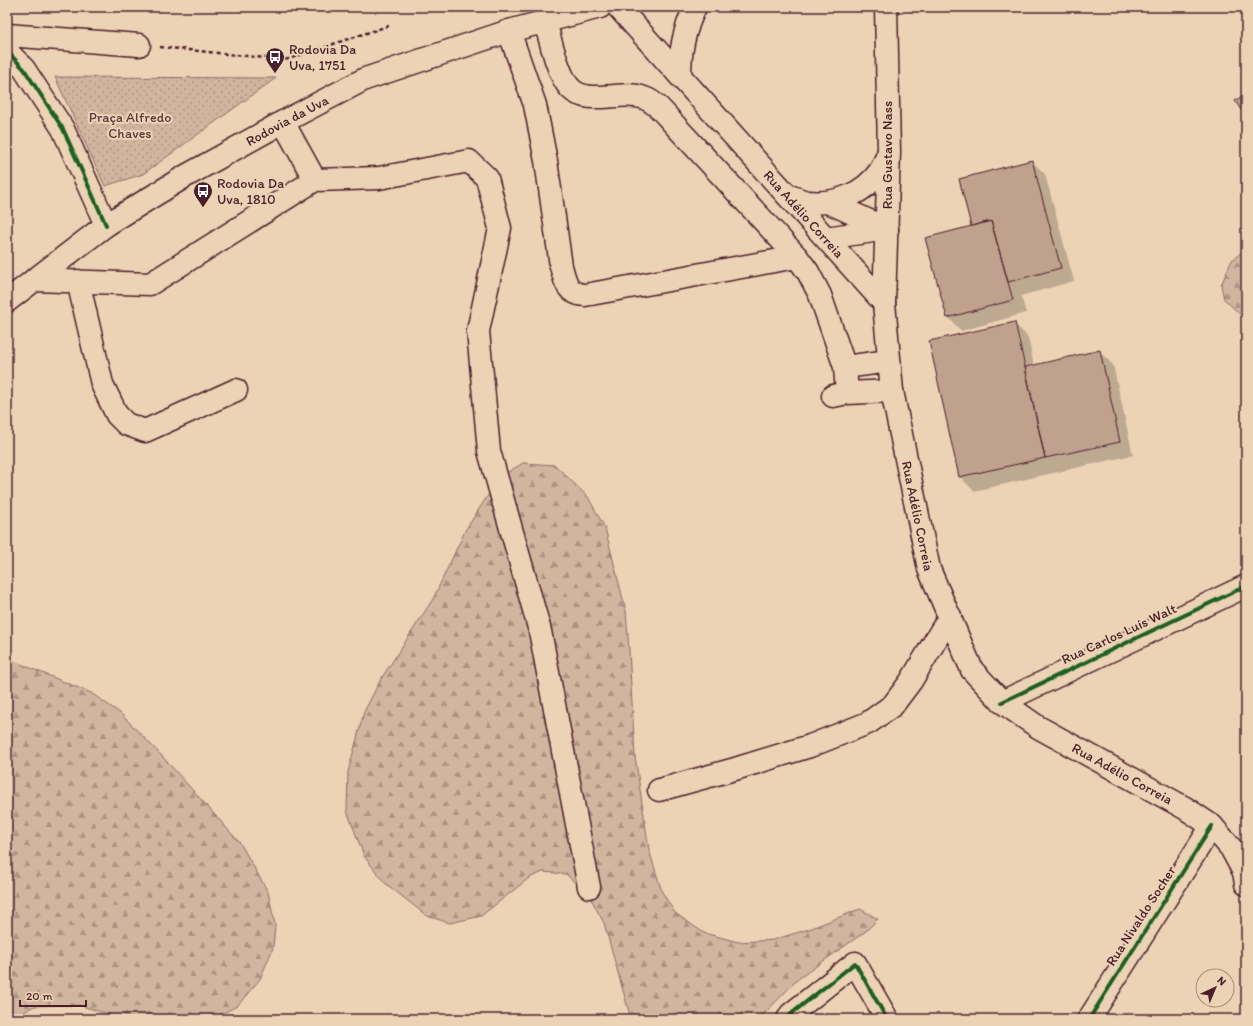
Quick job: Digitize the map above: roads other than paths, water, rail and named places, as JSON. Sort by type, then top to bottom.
[{"type":"main road","name":"Rodovia da Uva","points":[[7,301],[106,225],[200,168],[364,79],[509,31],[600,7]]},
{"type":"main road","name":"Rua Adélio Correia","points":[[618,7],[884,303],[892,391],[929,569],[972,670],[1002,702],[1038,727],[1185,808],[1212,826],[1231,848],[1245,876]]},
{"type":"main road","points":[[680,76],[680,57],[683,38],[695,7]]},
{"type":"main road","name":"Rua Gustavo Nass","points":[[884,303],[889,152],[886,7]]},
{"type":"main road","points":[[545,21],[562,76],[570,88],[580,94],[595,97],[621,95],[644,97],[662,111],[797,257],[808,272],[820,295],[845,367],[840,394],[892,391]]},
{"type":"main road","points":[[509,31],[535,105],[546,161],[561,266],[565,280],[570,289],[576,294],[585,295],[797,257]]},
{"type":"main road","points":[[7,35],[139,45]]},
{"type":"main road","points":[[7,51],[24,69],[63,129],[106,225]]},
{"type":"main road","points":[[283,122],[315,180]]},
{"type":"main road","points":[[787,195],[807,202],[828,202],[848,197],[866,186],[880,171],[889,152]]},
{"type":"main road","points":[[34,280],[150,284],[315,180],[379,178],[469,161],[487,178],[500,228],[478,331],[489,451],[540,631],[589,887]]},
{"type":"main road","points":[[828,202],[887,229]]},
{"type":"main road","points":[[826,238],[887,229]]},
{"type":"main road","points":[[78,281],[102,384],[117,415],[126,424],[146,431],[236,390]]},
{"type":"main road","points":[[845,367],[889,361]]},
{"type":"main road","name":"Rua Carlos Luís Walt","points":[[1002,702],[1246,586]]},
{"type":"main road","points":[[659,790],[735,769],[802,748],[868,723],[893,705],[911,681],[950,616]]},
{"type":"main road","name":"Rua Nivaldo Socher","points":[[1088,1019],[1212,826]]},
{"type":"main road","points":[[788,1019],[791,1014],[855,963],[887,1019]]},
{"type":"place","name":"Rodovia Da Uva, 1751","points":[[275,74]]},
{"type":"place","name":"Rodovia Da Uva, 1810","points":[[203,208]]},
{"type":"park label","name":"Praça Alfredo Chaves","points":[[130,126]]}]
